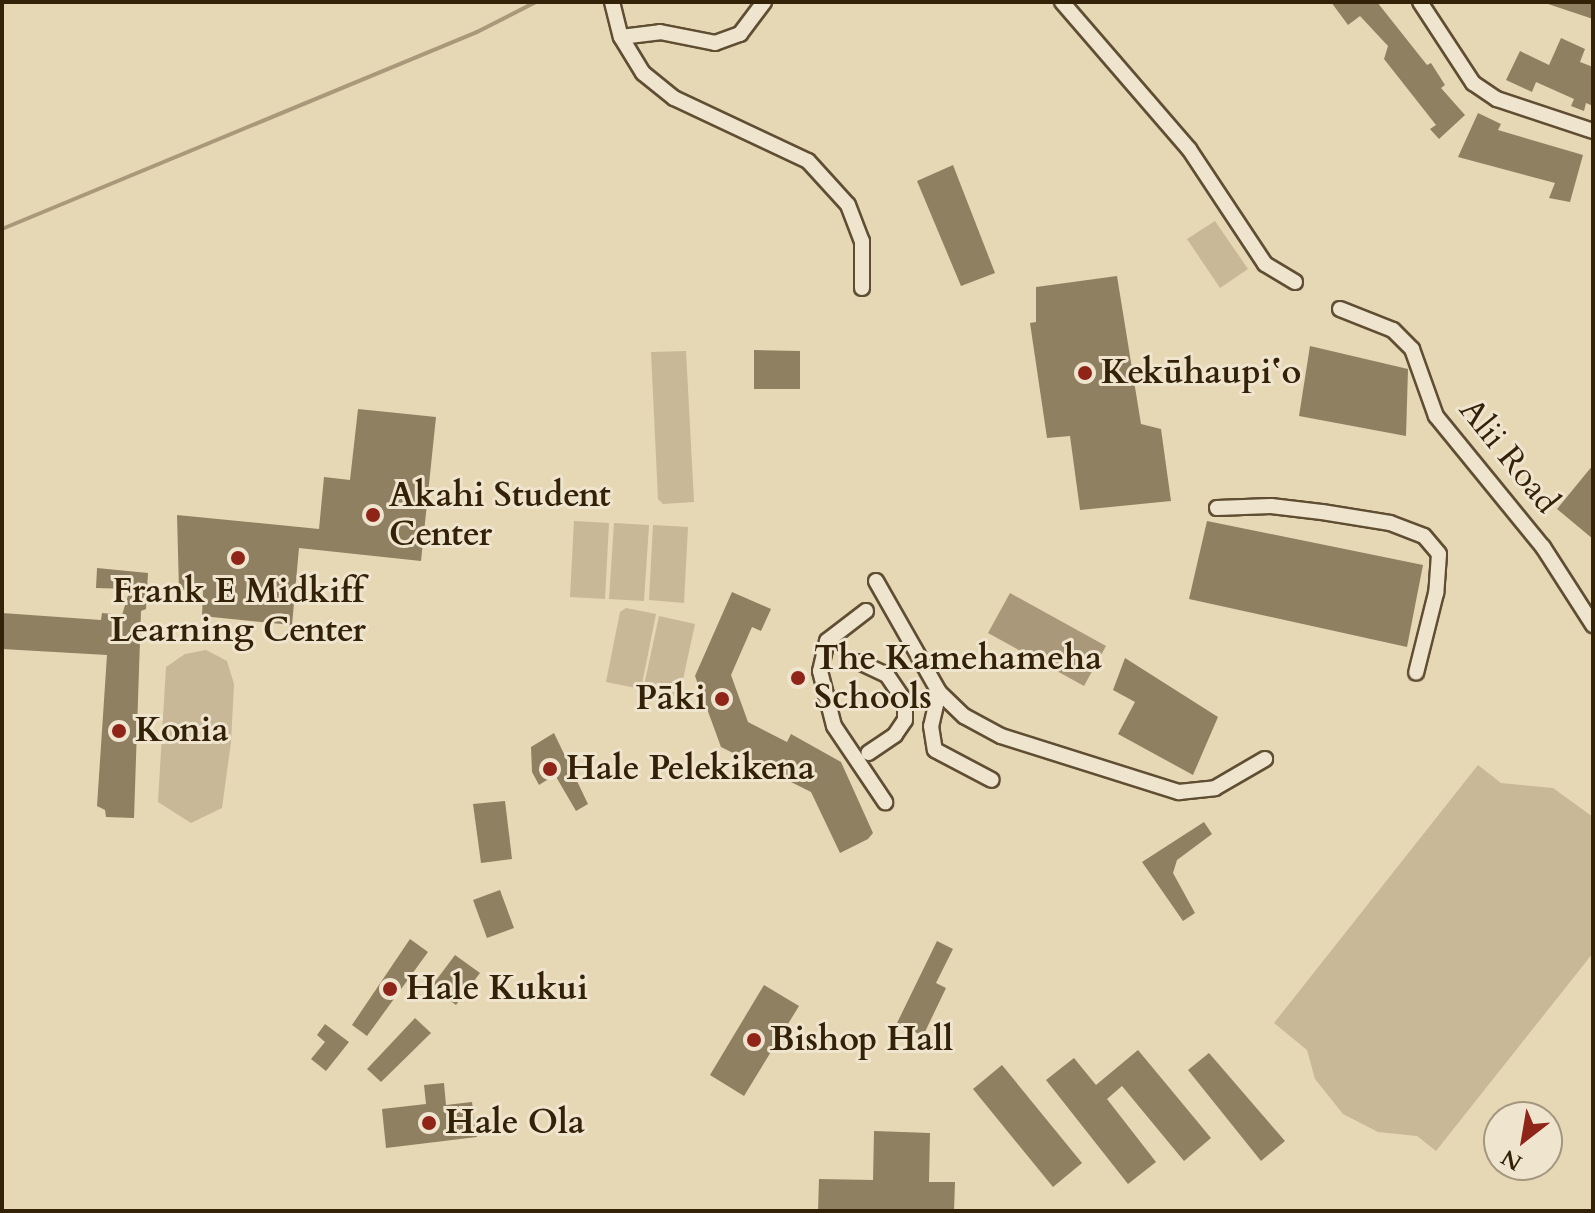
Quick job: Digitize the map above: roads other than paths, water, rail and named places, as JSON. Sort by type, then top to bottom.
[{"type":"street","points":[[612,2],[621,37],[643,73],[674,98],[808,161],[848,205],[862,241],[862,288]]},
{"type":"street","points":[[621,37],[660,32],[715,43],[740,34],[764,2]]},
{"type":"street","points":[[1062,2],[1189,149],[1265,264],[1295,282]]},
{"type":"street","points":[[1420,2],[1473,83],[1497,99],[1593,131]]},
{"type":"street","name":"Alii Road","points":[[1340,309],[1393,330],[1412,349],[1436,416],[1543,547],[1593,625]]},
{"type":"street","points":[[1217,508],[1259,505],[1322,512],[1390,523],[1424,536],[1439,554],[1436,593],[1416,673]]},
{"type":"street","points":[[876,581],[939,692],[964,716],[1001,736],[1179,792],[1215,788],[1265,759]]},
{"type":"street","points":[[866,611],[827,641],[820,671],[834,726],[885,802]]},
{"type":"street","points":[[859,662],[887,675],[905,702],[905,720],[895,735],[868,753]]},
{"type":"street","points":[[939,692],[931,726],[935,750],[992,780]]},
{"type":"waterway","points":[[2,229],[477,32],[536,2]]},
{"type":"place","name":"Kekūhaupiʻo","points":[[1085,373]]},
{"type":"place","name":"Akahi Student Center","points":[[373,515]]},
{"type":"place","name":"Frank E Midkiff Learning Center","points":[[238,558]]},
{"type":"place","name":"The Kamehameha Schools","points":[[798,678]]},
{"type":"place","name":"Pāki","points":[[722,699]]},
{"type":"place","name":"Konia","points":[[119,731]]},
{"type":"place","name":"Hale Pelekikena","points":[[550,769]]},
{"type":"place","name":"Hale Kukui","points":[[390,989]]},
{"type":"place","name":"Bishop Hall","points":[[754,1040]]},
{"type":"place","name":"Hale Ola","points":[[429,1123]]}]
